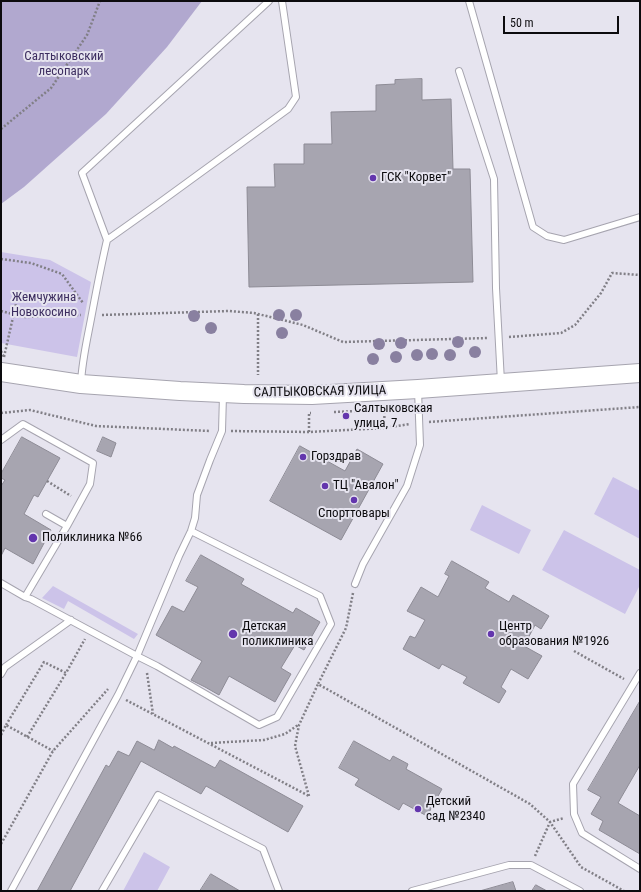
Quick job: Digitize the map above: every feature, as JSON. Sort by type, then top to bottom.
[{"type":"street","name":"САЛТЫКОВСКАЯ УЛИЦА","points":[[2,364],[80,384],[180,391],[312,395],[640,373]]},
{"type":"lane","points":[[80,384],[99,275],[107,240],[82,173],[269,1]]},
{"type":"lane","points":[[107,240],[288,109],[296,97],[282,1]]},
{"type":"lane","points":[[469,1],[533,226],[547,236],[564,240],[640,217]]},
{"type":"lane","points":[[459,71],[494,180],[496,288],[501,383]]},
{"type":"lane","points":[[355,584],[363,564],[406,486],[420,445],[418,389]]},
{"type":"lane","points":[[11,891],[118,696],[191,531],[195,518],[198,495],[222,431],[224,393]]},
{"type":"lane","points":[[1,440],[23,424],[93,464],[90,484],[25,597]]},
{"type":"lane","points":[[46,514],[67,526]]},
{"type":"lane","points":[[1,584],[25,597],[32,599],[145,660],[259,725],[277,717],[331,624],[320,596],[191,531]]},
{"type":"lane","points":[[1,674],[5,667],[71,620]]},
{"type":"lane","points":[[640,673],[573,784],[574,814],[582,833],[640,869]]},
{"type":"lane","points":[[102,891],[158,795],[263,849],[279,891]]},
{"type":"lane","points":[[412,891],[509,865],[531,865],[580,891]]},
{"type":"path","points":[[1,129],[51,88],[87,35],[100,1]]},
{"type":"path","points":[[1,259],[31,263],[62,274],[92,315]]},
{"type":"path","points":[[1,311],[25,317],[229,311],[258,314],[303,325],[343,342],[499,338],[561,333],[575,325],[601,293],[612,274],[640,275]]},
{"type":"path","points":[[2,364],[16,304]]},
{"type":"path","points":[[258,314],[258,375]]},
{"type":"path","points":[[1,413],[30,410],[96,426],[222,431],[309,432],[385,428],[419,423],[640,407]]},
{"type":"path","points":[[332,412],[384,410],[385,428]]},
{"type":"path","points":[[309,432],[309,413],[316,412]]},
{"type":"path","points":[[48,481],[80,501]]},
{"type":"path","points":[[118,696],[309,796],[295,746],[299,725],[346,628],[355,584]]},
{"type":"path","points":[[27,737],[90,630]]},
{"type":"path","points":[[574,651],[633,684]]},
{"type":"path","points":[[145,660],[153,714]]},
{"type":"path","points":[[1,735],[44,662],[66,673]]},
{"type":"path","points":[[318,684],[530,804],[550,822],[581,866],[624,891]]},
{"type":"path","points":[[1,844],[53,751],[111,686]]},
{"type":"path","points":[[6,725],[53,751]]},
{"type":"path","points":[[209,743],[264,740],[285,734],[299,725]]},
{"type":"path","points":[[531,865],[550,822],[574,814]]},
{"type":"green space","name":"Салтыковский лесопарк","points":[[1,1],[202,1],[167,47],[106,114],[24,187],[1,204]]},
{"type":"green space","name":"Жемчужина Новокосино","points":[[1,252],[50,260],[91,282],[77,357],[1,343]]},
{"type":"green space","points":[[613,477],[640,491],[640,539],[594,514]]},
{"type":"green space","points":[[482,505],[531,530],[519,554],[470,530]]},
{"type":"green space","points":[[564,530],[640,570],[640,585],[625,614],[542,570]]},
{"type":"green space","points":[[53,586],[138,634],[134,639],[68,601],[64,609],[42,598]]},
{"type":"green space","points":[[144,852],[170,867],[157,891],[123,891]]},
{"type":"building","name":"ГСК \"Корвет\"","points":[[422,79],[422,100],[451,99],[453,169],[470,169],[473,282],[249,287],[247,187],[275,187],[274,164],[304,164],[304,144],[332,144],[331,112],[376,111],[376,85],[395,84],[395,80]]},
{"type":"building","points":[[22,437],[60,458],[38,497],[34,495],[24,514],[51,530],[33,564],[5,548],[1,556],[1,486],[5,480],[1,478],[1,474]]},
{"type":"building","points":[[103,437],[116,443],[111,457],[97,451]]},
{"type":"building","name":"ТЦ \"Авалон\"","points":[[300,446],[345,471],[357,449],[383,464],[341,540],[270,501]]},
{"type":"building","points":[[201,555],[244,579],[241,584],[293,613],[296,608],[320,622],[304,650],[295,645],[281,668],[291,674],[275,702],[229,676],[219,695],[191,680],[202,661],[156,635],[172,606],[184,612],[198,587],[186,581]]},
{"type":"building","points":[[452,561],[489,582],[485,588],[509,602],[513,595],[549,616],[541,629],[535,625],[524,646],[542,656],[528,679],[511,669],[501,687],[506,691],[499,703],[463,683],[467,677],[442,664],[439,669],[403,649],[410,636],[415,638],[425,620],[407,611],[421,587],[438,597],[449,576],[445,574]]},
{"type":"building","points":[[640,701],[640,765],[618,803],[640,816],[640,854],[599,830],[603,821],[591,814],[601,797],[588,790]]},
{"type":"building","points":[[159,740],[173,748],[174,746],[215,768],[220,760],[303,806],[288,832],[206,786],[201,794],[141,761],[70,891],[37,891],[106,765],[109,767],[118,751],[129,756],[137,741],[154,750]]},
{"type":"building","points":[[354,741],[390,761],[393,756],[408,764],[406,769],[442,789],[427,816],[403,803],[399,810],[355,785],[359,779],[339,768]]},
{"type":"building","points":[[211,874],[240,891],[200,891]]},
{"type":"building","points":[[513,882],[516,891],[480,891]]},
{"type":"building","points":[[536,885],[547,891],[532,891]]},
{"type":"place","name":"ГСК \"Корвет\"","points":[[373,178]]},
{"type":"place","name":"Салтыковская улица, 7","points":[[346,416]]},
{"type":"place","name":"Горздрав","points":[[303,457]]},
{"type":"place","name":"ТЦ \"Авалон\"","points":[[325,486]]},
{"type":"place","name":"Спорттовары","points":[[354,500]]},
{"type":"place","name":"Поликлиника №66","points":[[33,538]]},
{"type":"place","name":"Детская поликлиника","points":[[233,634]]},
{"type":"place","name":"Центр образования №1926","points":[[491,634]]},
{"type":"place","name":"Детский сад №2340","points":[[418,809]]}]
